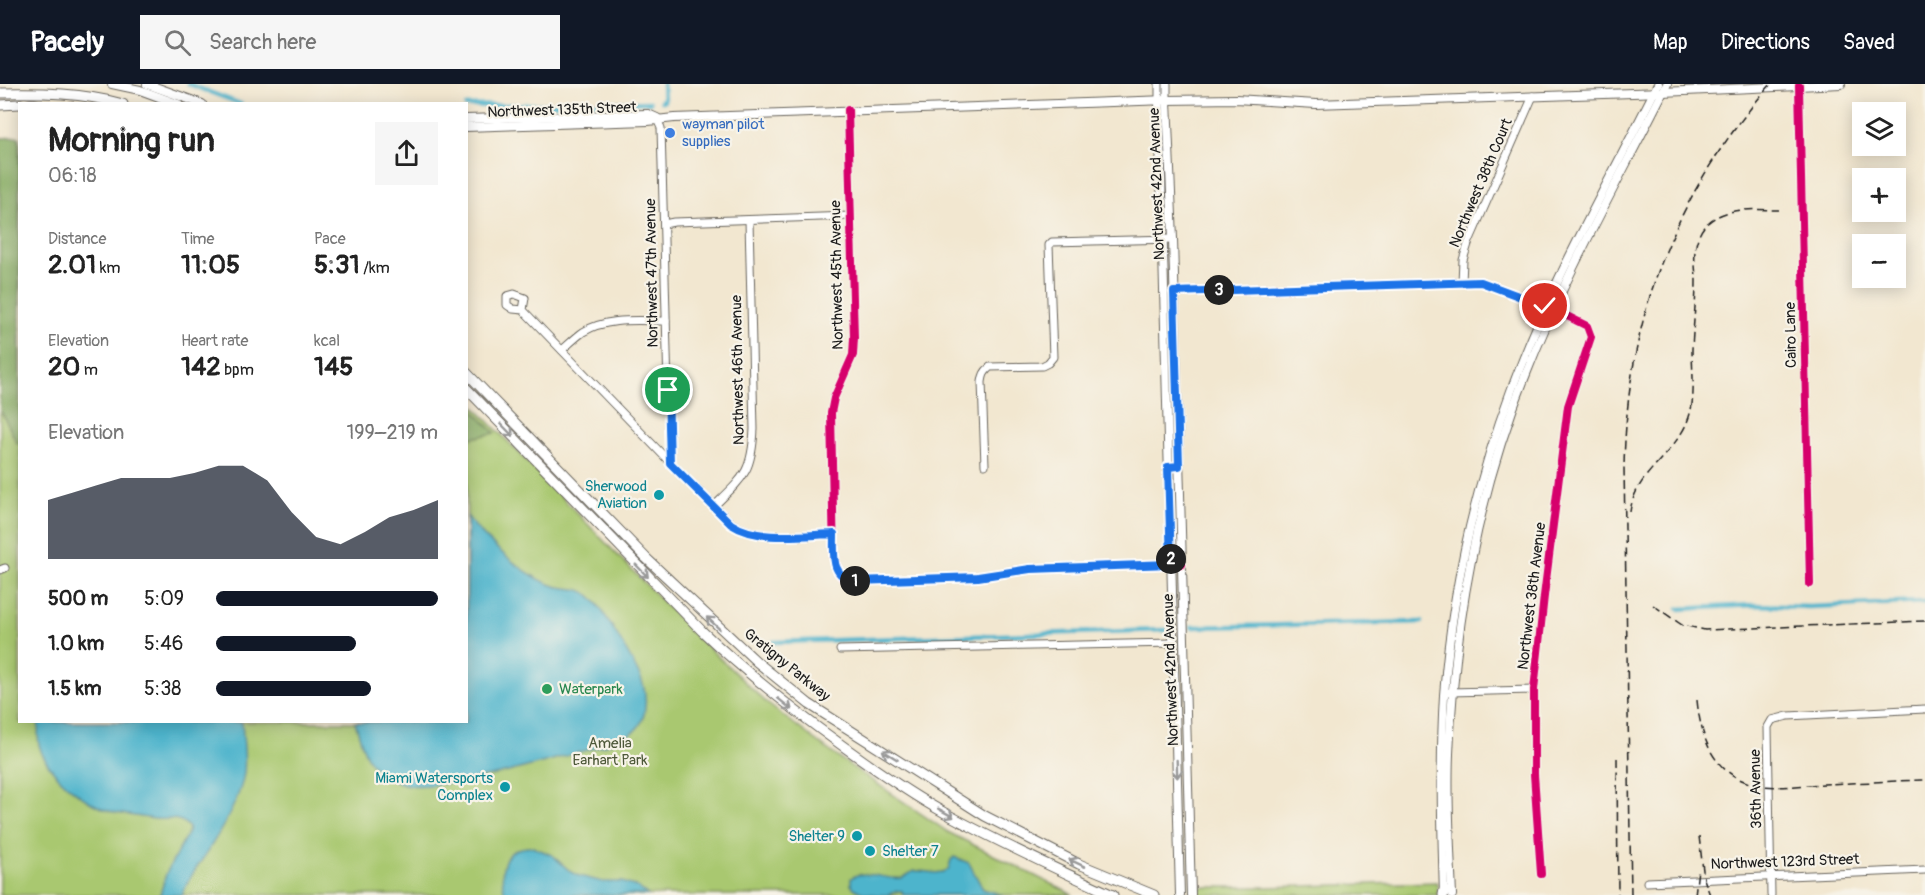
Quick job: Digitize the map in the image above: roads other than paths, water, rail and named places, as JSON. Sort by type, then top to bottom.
[{"type":"highway","points":[[0,93],[71,94],[113,102]]},
{"type":"highway","points":[[0,105],[18,104]]},
{"type":"highway","name":"Gratigny Parkway","points":[[468,374],[646,558],[757,662],[809,704],[985,816],[1079,864],[1154,895]]},
{"type":"highway","name":"Gratigny Parkway","points":[[468,390],[702,631],[735,663],[789,707],[874,768],[943,812],[1017,851],[1113,895]]},
{"type":"main road","points":[[112,84],[140,90],[173,102]]},
{"type":"main road","points":[[147,84],[196,102]]},
{"type":"main road","name":"Northwest 135th Street","points":[[468,128],[848,110],[1236,99],[1316,104],[1533,96],[1660,88],[1841,84]]},
{"type":"main road","points":[[1446,894],[1441,801],[1448,693],[1464,594],[1484,501],[1515,403],[1549,308],[1660,88]]},
{"type":"main road","name":"Northwest 42nd Avenue","points":[[1163,100],[1173,239],[1191,895]]},
{"type":"main road","name":"Northwest 42nd Avenue","points":[[1163,100],[1162,239],[1180,895]]},
{"type":"main road","name":"Northwest 135th Street","points":[[468,119],[648,114],[657,119]]},
{"type":"main road","points":[[1164,292],[1174,292]]},
{"type":"main road","points":[[1168,467],[1179,466]]},
{"type":"main road","points":[[1170,515],[1180,514]]},
{"type":"main road","points":[[1176,731],[1186,731]]},
{"type":"main road","points":[[1179,833],[1189,833]]},
{"type":"street","name":"Northwest 42nd Avenue","points":[[1159,84],[1163,100]]},
{"type":"street","name":"Northwest 42nd Avenue","points":[[1163,100],[1167,84]]},
{"type":"street","name":"Cairo Lane","points":[[1799,86],[1810,584]]},
{"type":"street","name":"Northwest 38th Court","points":[[1462,282],[1463,260],[1468,244],[1533,96]]},
{"type":"street","name":"Northwest 45th Avenue","points":[[848,110],[854,338],[850,364],[834,398],[831,413],[835,564],[842,577],[856,581],[978,577],[1030,569],[1171,564]]},
{"type":"street","name":"Northwest 47th Avenue","points":[[657,119],[662,128],[670,463]]},
{"type":"street","points":[[664,224],[851,216]]},
{"type":"street","name":"Northwest 46th Avenue","points":[[714,506],[737,484],[748,469],[753,448],[749,220]]},
{"type":"street","points":[[985,465],[983,375],[990,367],[1042,366],[1053,357],[1049,249],[1052,242],[1173,239]]},
{"type":"street","points":[[1174,292],[1481,282],[1549,308]]},
{"type":"street","name":"Northwest 38th Avenue","points":[[1541,874],[1534,774],[1534,690],[1568,406],[1591,337],[1587,326],[1549,308]]},
{"type":"street","points":[[525,313],[731,524],[760,536],[834,534]]},
{"type":"street","points":[[562,350],[594,326],[612,322],[666,321]]},
{"type":"street","points":[[1171,564],[1182,564]]},
{"type":"street","points":[[840,650],[1173,643]]},
{"type":"street","points":[[1448,693],[1534,690]]},
{"type":"street","name":"36th Avenue","points":[[1771,895],[1768,727],[1772,720],[1788,716],[1925,709]]},
{"type":"street","name":"Northwest 123rd Street","points":[[1647,882],[1925,870]]},
{"type":"water","name":"Waterpark","points":[[468,517],[506,557],[531,575],[555,586],[581,590],[589,595],[618,637],[643,684],[645,704],[641,723],[627,736],[601,746],[481,778],[431,785],[406,784],[381,773],[370,762],[355,723],[468,723]]},
{"type":"water","points":[[39,723],[242,723],[245,767],[239,791],[226,821],[191,876],[182,895],[160,895],[166,874],[189,828],[183,822],[175,819],[155,819],[113,812],[91,803],[58,777],[43,756],[38,734]]},
{"type":"water","points":[[533,847],[552,855],[579,876],[603,882],[622,882],[637,887],[648,895],[505,895],[502,877],[508,855],[522,848]]},
{"type":"water","points":[[954,857],[969,863],[983,889],[1003,895],[903,895],[902,891],[897,891],[888,895],[878,895],[863,893],[851,885],[851,878],[862,874],[902,878],[915,871],[943,872],[948,870]]},
{"type":"waterway","points":[[188,84],[236,102]]},
{"type":"waterway","points":[[661,101],[664,101],[663,84]]},
{"type":"waterway","points":[[468,106],[650,102]]},
{"type":"waterway","points":[[1679,609],[1754,605],[1809,607],[1925,602]]},
{"type":"waterway","points":[[1192,627],[1422,622]]},
{"type":"waterway","points":[[773,642],[1166,630]]},
{"type":"railway","points":[[1631,895],[1624,467],[1627,412],[1634,360],[1646,310],[1662,262],[1682,215],[1707,170],[1771,84]]},
{"type":"railway","points":[[1630,512],[1633,498],[1640,485],[1675,442],[1689,417],[1693,392],[1695,254],[1701,232],[1709,222],[1725,213],[1743,210],[1779,210]]},
{"type":"railway","points":[[1653,605],[1682,625],[1705,630],[1925,621]]},
{"type":"railway","points":[[1697,700],[1702,730],[1714,756],[1734,776],[1748,782],[1779,787],[1925,780]]},
{"type":"railway","points":[[1617,758],[1618,895]]},
{"type":"railway","points":[[1699,836],[1704,879],[1710,895]]},
{"type":"railway","points":[[1695,895],[1698,869]]},
{"type":"place","name":"wayman pilot supplies","points":[[670,133]]},
{"type":"place","name":"Sherwood Aviation","points":[[659,495]]},
{"type":"place","name":"Waterpark","points":[[547,689]]},
{"type":"place","name":"Miami Watersports Complex","points":[[505,787]]},
{"type":"place","name":"Shelter 9","points":[[857,836]]},
{"type":"place","name":"Shelter 7","points":[[870,851]]},
{"type":"park label","name":"Amelia Earhart Park","points":[[610,752]]}]
